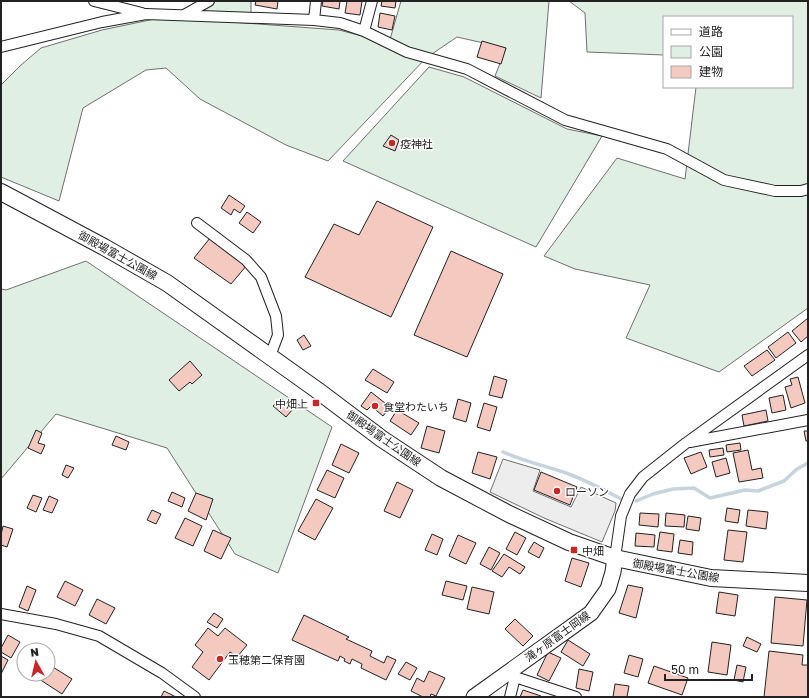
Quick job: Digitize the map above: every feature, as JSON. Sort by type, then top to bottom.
[{"type":"main road","name":"御殿場富士公園線","points":[[1,192],[167,282],[317,390],[382,439],[441,478],[509,514],[569,542],[615,558],[711,578],[808,583]]},
{"type":"main road","name":"滝ヶ原富士岡線","points":[[474,697],[512,674],[591,613],[608,589],[615,558]]},
{"type":"street","points":[[94,1],[146,14],[314,20],[340,23],[364,31],[407,52],[467,69],[565,120],[667,149],[724,180],[775,191],[801,191],[808,189]]},
{"type":"street","points":[[184,16],[209,1]]},
{"type":"street","points":[[314,20],[316,1]]},
{"type":"street","points":[[364,31],[372,1]]},
{"type":"street","points":[[1,47],[102,22],[146,14]]},
{"type":"street","points":[[198,223],[246,260],[262,277],[276,316],[278,335],[270,356]]},
{"type":"street","points":[[615,558],[621,516],[630,494],[643,477],[686,443],[808,355]]},
{"type":"street","points":[[686,443],[808,420]]},
{"type":"street","points":[[1,614],[56,624],[99,636],[162,673],[195,697]]},
{"type":"street","points":[[510,697],[512,674],[576,697]]},
{"type":"green space","points":[[213,1],[251,1],[251,15],[191,14]]},
{"type":"green space","points":[[401,1],[549,1],[541,98],[495,76],[506,48],[457,37],[426,58],[328,161],[286,145],[200,99],[166,68],[146,70],[83,108],[59,201],[1,177],[1,85],[41,48],[102,30],[164,17],[339,30],[389,43]]},
{"type":"green space","points":[[569,1],[808,1],[808,308],[719,372],[626,338],[650,285],[575,269],[544,256],[617,158],[685,179],[696,88],[793,88],[793,16],[663,16],[663,55],[587,52],[585,13]]},
{"type":"green space","points":[[429,67],[464,77],[567,129],[602,136],[536,247],[343,161]]},
{"type":"green space","points":[[86,261],[332,427],[278,573],[235,554],[167,448],[56,414],[1,479],[1,289],[6,290]]},
{"type":"shaded area","points":[[503,459],[540,470],[533,491],[571,507],[581,487],[616,503],[615,511],[602,542],[544,518],[490,492]]},
{"type":"building","points":[[256,1],[278,1],[277,9],[255,5]]},
{"type":"building","points":[[323,1],[340,1],[339,9],[322,6]]},
{"type":"building","points":[[347,1],[362,1],[360,15],[345,13]]},
{"type":"building","points":[[382,1],[396,1],[395,8],[381,6]]},
{"type":"building","points":[[380,13],[395,16],[392,30],[378,27]]},
{"type":"building","points":[[482,41],[506,48],[501,64],[477,57]]},
{"type":"building","name":"疫神社","points":[[391,135],[399,140],[395,151],[383,146]]},
{"type":"building","points":[[229,195],[245,206],[240,213],[234,209],[231,215],[221,208]]},
{"type":"building","points":[[377,201],[433,227],[391,317],[305,277],[334,224],[359,235]]},
{"type":"building","points":[[247,212],[261,222],[253,233],[239,223]]},
{"type":"building","points":[[210,238],[247,265],[231,284],[194,258]]},
{"type":"building","points":[[451,251],[503,274],[467,357],[414,335]]},
{"type":"building","points":[[808,318],[808,336],[801,342],[792,331]]},
{"type":"building","points":[[788,332],[796,343],[776,358],[768,347]]},
{"type":"building","points":[[304,335],[311,346],[303,350],[297,340]]},
{"type":"building","points":[[767,350],[775,360],[752,376],[744,366]]},
{"type":"building","points":[[190,361],[202,375],[192,384],[190,382],[179,391],[169,380]]},
{"type":"building","points":[[373,369],[394,382],[387,393],[365,380]]},
{"type":"building","points":[[494,376],[507,380],[502,398],[489,395]]},
{"type":"building","points":[[798,377],[805,403],[791,408],[785,387],[792,385],[790,379]]},
{"type":"building","points":[[371,392],[390,407],[383,416],[371,406],[367,410],[361,406]]},
{"type":"building","points":[[783,395],[786,410],[772,413],[769,398]]},
{"type":"building","points":[[281,398],[293,409],[286,417],[273,406]]},
{"type":"building","points":[[458,399],[471,403],[466,422],[453,418]]},
{"type":"building","points":[[484,403],[497,407],[490,431],[477,427]]},
{"type":"building","points":[[397,410],[419,423],[411,435],[390,421]]},
{"type":"building","points":[[766,410],[768,421],[744,426],[742,415]]},
{"type":"building","points":[[427,426],[445,431],[439,453],[421,448]]},
{"type":"building","points":[[36,430],[42,433],[38,443],[45,445],[41,454],[28,448]]},
{"type":"building","points":[[804,431],[808,431],[808,441],[806,441]]},
{"type":"building","points":[[116,436],[129,442],[126,450],[112,445]]},
{"type":"building","points":[[740,443],[741,450],[727,452],[726,445]]},
{"type":"building","points":[[341,444],[359,453],[349,473],[332,465]]},
{"type":"building","points":[[723,448],[724,455],[710,457],[709,450]]},
{"type":"building","points":[[748,450],[752,470],[761,468],[763,478],[739,482],[733,453]]},
{"type":"building","points":[[478,452],[497,457],[490,479],[472,473]]},
{"type":"building","points":[[701,452],[707,467],[691,474],[684,458]]},
{"type":"building","points":[[726,458],[730,473],[716,477],[712,462]]},
{"type":"building","points":[[66,465],[74,468],[68,478],[62,475]]},
{"type":"building","points":[[327,470],[344,478],[335,498],[317,490]]},
{"type":"building","points":[[541,472],[577,487],[570,505],[534,490]]},
{"type":"building","points":[[397,482],[413,490],[400,518],[384,511]]},
{"type":"building","points":[[172,492],[185,498],[182,507],[168,501]]},
{"type":"building","points":[[196,493],[213,499],[206,520],[188,511]]},
{"type":"building","points":[[33,495],[42,498],[36,512],[27,508]]},
{"type":"building","points":[[49,496],[58,500],[52,513],[43,510]]},
{"type":"building","points":[[316,499],[333,508],[315,540],[298,531]]},
{"type":"building","points":[[727,508],[740,510],[738,523],[725,521]]},
{"type":"building","points":[[152,510],[161,514],[156,524],[147,520]]},
{"type":"building","points":[[748,510],[768,512],[766,529],[746,526]]},
{"type":"building","points":[[640,513],[659,514],[658,527],[639,525]]},
{"type":"building","points":[[666,513],[685,515],[684,527],[665,526]]},
{"type":"building","points":[[688,516],[701,518],[699,531],[686,529]]},
{"type":"building","points":[[185,518],[202,526],[193,546],[175,538]]},
{"type":"building","points":[[3,526],[13,529],[7,547],[1,545]]},
{"type":"building","points":[[213,530],[231,538],[221,559],[204,551]]},
{"type":"building","points":[[728,530],[747,532],[743,562],[724,560]]},
{"type":"building","points":[[515,532],[526,538],[517,555],[506,549]]},
{"type":"building","points":[[660,532],[674,534],[672,552],[657,550]]},
{"type":"building","points":[[636,533],[655,535],[654,547],[635,546]]},
{"type":"building","points":[[432,534],[443,539],[437,555],[425,550]]},
{"type":"building","points":[[458,535],[476,543],[466,564],[449,556]]},
{"type":"building","points":[[680,540],[693,542],[692,555],[678,553]]},
{"type":"building","points":[[534,542],[544,548],[539,558],[528,552]]},
{"type":"building","points":[[489,547],[500,553],[491,570],[480,564]]},
{"type":"building","points":[[504,554],[525,567],[520,574],[509,567],[502,577],[492,571]]},
{"type":"building","points":[[572,558],[589,563],[581,587],[565,581]]},
{"type":"building","points":[[65,581],[83,590],[75,606],[57,597]]},
{"type":"building","points":[[446,581],[467,586],[463,600],[442,595]]},
{"type":"building","points":[[628,585],[643,588],[636,618],[619,613]]},
{"type":"building","points":[[27,586],[36,590],[28,611],[19,607]]},
{"type":"building","points":[[472,587],[494,592],[489,614],[467,609]]},
{"type":"building","points":[[719,592],[738,595],[735,616],[716,613]]},
{"type":"building","points":[[775,597],[807,600],[803,646],[771,643]]},
{"type":"building","points":[[97,599],[115,608],[106,624],[89,615]]},
{"type":"building","points":[[214,613],[223,619],[217,628],[207,622]]},
{"type":"building","points":[[304,615],[349,637],[346,639],[372,651],[370,656],[384,663],[387,656],[396,660],[386,680],[361,668],[362,664],[352,659],[350,664],[344,661],[345,659],[340,656],[338,661],[292,640]]},
{"type":"building","points":[[515,619],[533,636],[523,646],[505,629]]},
{"type":"building","points":[[208,628],[218,636],[225,628],[247,645],[237,657],[230,652],[209,680],[192,667],[203,652],[195,645]]},
{"type":"building","points":[[8,635],[20,642],[16,642],[16,649],[11,658],[1,652],[1,648]]},
{"type":"building","points":[[747,637],[761,644],[757,652],[743,646]]},
{"type":"building","points":[[568,640],[590,654],[583,666],[561,652]]},
{"type":"building","points":[[712,642],[731,645],[727,675],[708,672]]},
{"type":"building","points":[[769,651],[803,655],[802,665],[808,665],[808,697],[764,697]]},
{"type":"building","points":[[548,652],[561,658],[549,681],[537,675]]},
{"type":"building","points":[[629,655],[643,659],[638,677],[624,673]]},
{"type":"building","points":[[1,656],[8,660],[1,674]]},
{"type":"building","points":[[406,662],[417,668],[410,680],[398,674]]},
{"type":"building","points":[[737,665],[746,667],[743,682],[734,680]]},
{"type":"building","points":[[654,666],[688,678],[682,695],[648,683]]},
{"type":"building","points":[[56,669],[72,679],[62,694],[44,682],[56,682]]},
{"type":"building","points":[[579,669],[593,672],[589,691],[576,688]]},
{"type":"building","points":[[429,671],[445,678],[436,696],[431,694],[430,697],[423,697],[411,691],[417,678],[424,682]]},
{"type":"building","points":[[615,684],[629,686],[627,697],[613,697]]},
{"type":"building","points":[[523,690],[541,696],[541,697],[520,697]]},
{"type":"building","points":[[164,691],[176,697],[161,697]]},
{"type":"waterway","points":[[503,452],[558,470],[595,485],[623,500]]},
{"type":"waterway","points":[[636,501],[653,494],[673,489],[694,488],[710,498],[745,490],[758,491],[784,481],[797,469],[808,463]]},
{"type":"place","name":"疫神社","points":[[392,143]]},
{"type":"place","name":"中畑上","points":[[316,403]]},
{"type":"place","name":"食堂わたいち","points":[[375,406]]},
{"type":"place","name":"ローソン","points":[[557,491]]},
{"type":"place","name":"中畑","points":[[574,550]]},
{"type":"place","name":"玉穂第二保育園","points":[[220,659]]}]
